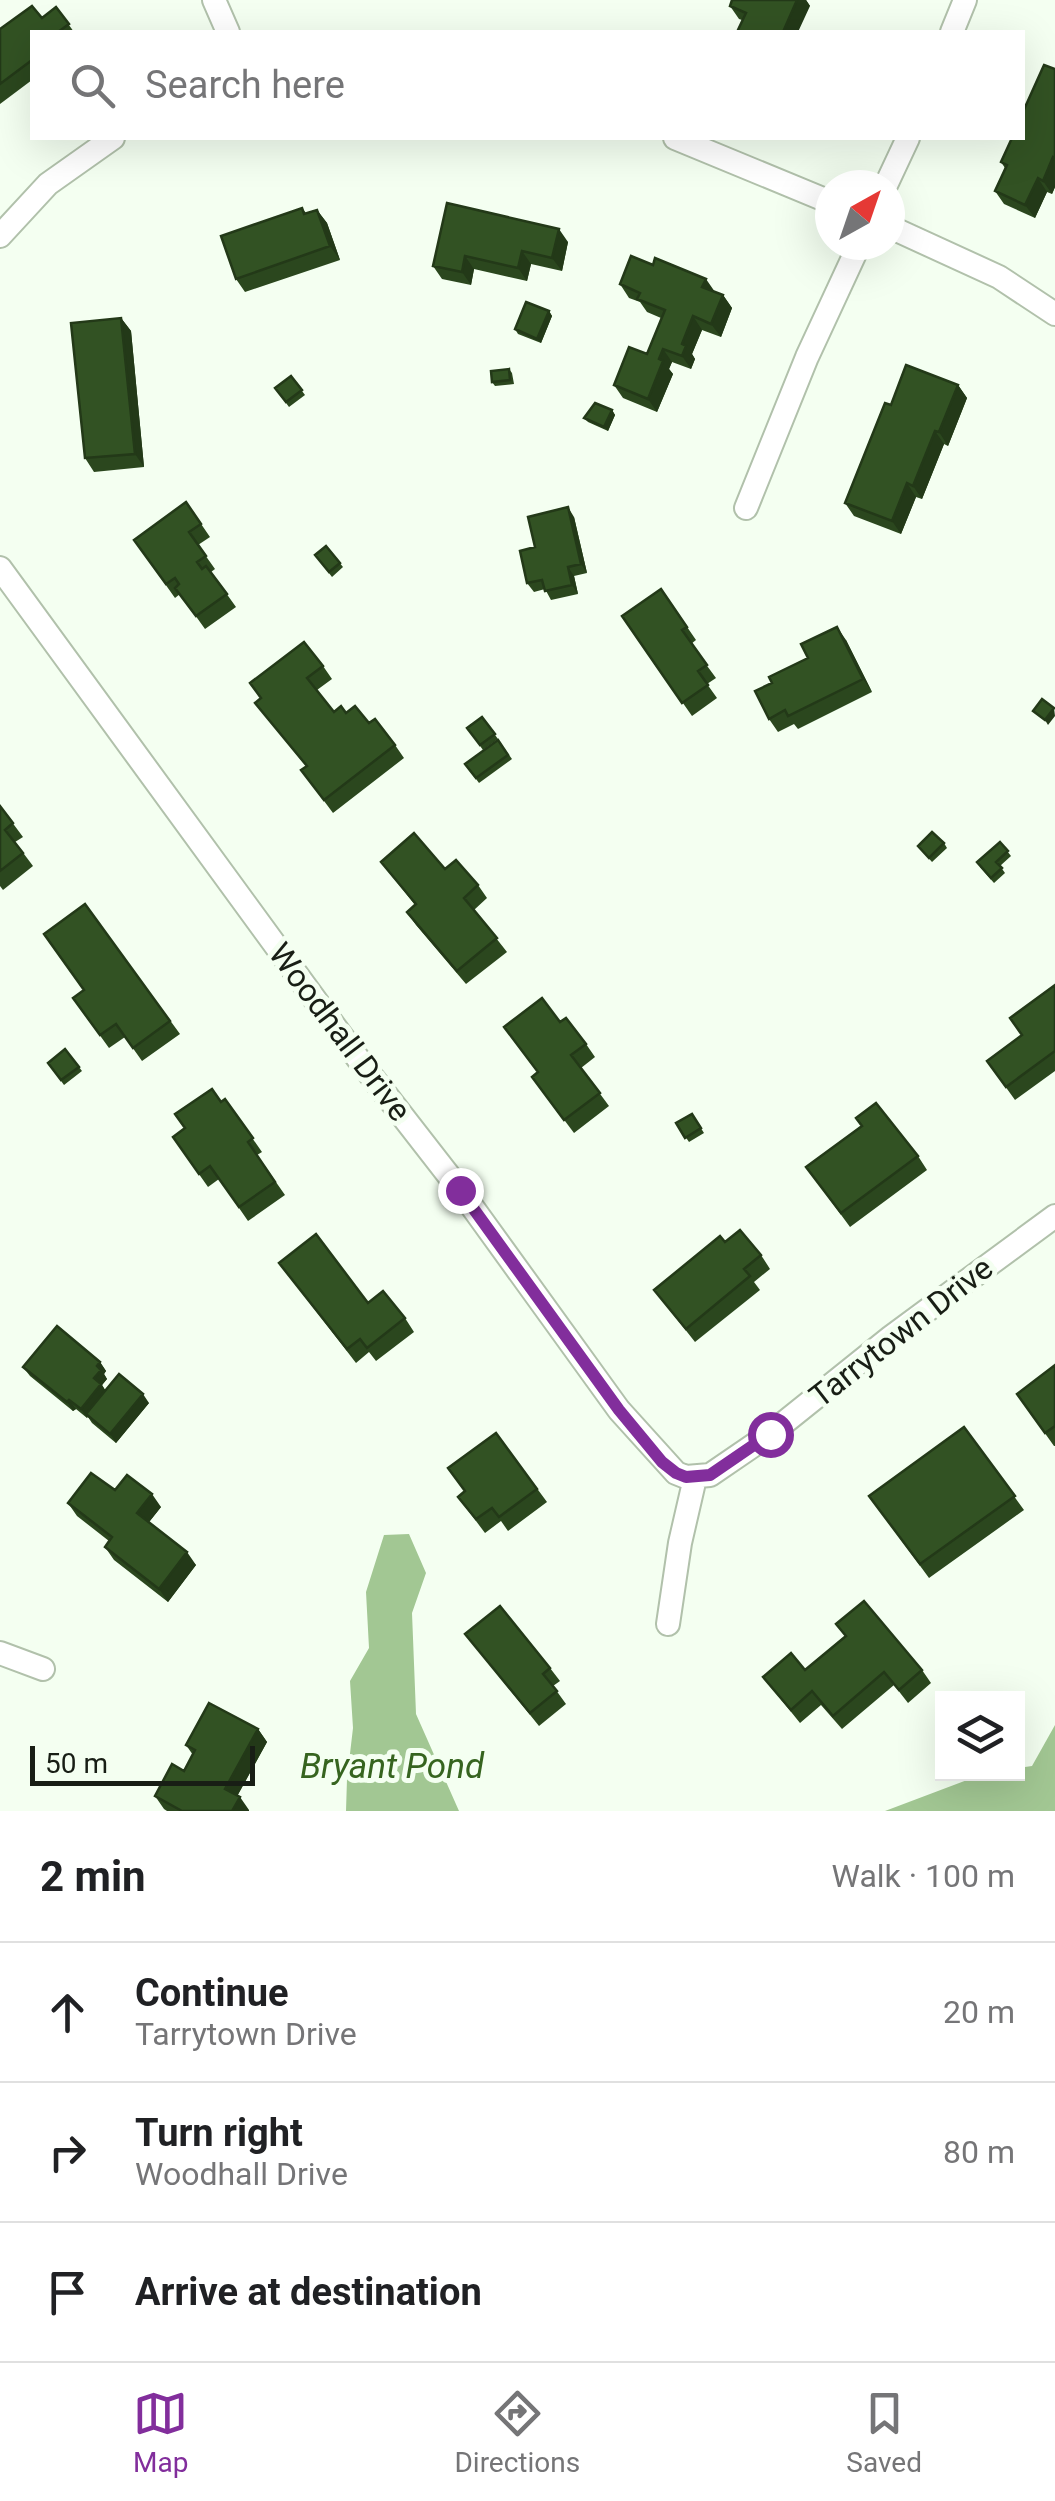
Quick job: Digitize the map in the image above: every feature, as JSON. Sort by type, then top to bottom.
[{"type":"street","points":[[214,0],[227,30]]},
{"type":"street","points":[[953,30],[965,0]]},
{"type":"street","points":[[0,236],[48,184],[110,140]]},
{"type":"street","points":[[681,140],[815,196]]},
{"type":"street","points":[[893,170],[907,140]]},
{"type":"street","points":[[905,234],[999,277],[1055,314]]},
{"type":"street","points":[[746,508],[807,357],[852,260]]},
{"type":"street","name":"Woodhall Drive","points":[[0,568],[619,1410],[662,1462],[676,1473],[695,1478]]},
{"type":"street","name":"Tarrytown Drive","points":[[695,1478],[710,1475],[770,1434],[890,1337],[1055,1216]]},
{"type":"street","points":[[668,1624],[695,1478]]},
{"type":"street","points":[[0,1653],[43,1669]]},
{"type":"water","name":"Bryant Pond","points":[[409,1534],[426,1573],[412,1613],[416,1714],[459,1811],[346,1811],[353,1728],[350,1681],[369,1648],[366,1592],[384,1535]]},
{"type":"water","points":[[1055,1725],[1055,1811],[885,1811],[964,1781],[1025,1781],[1025,1767],[1032,1766]]},
{"type":"building","points":[[732,0],[797,0],[784,30],[738,30],[746,13],[730,6]]},
{"type":"building","points":[[32,6],[42,18],[56,7],[69,24],[61,30],[30,30],[30,62],[0,84],[0,29]]},
{"type":"building","points":[[1044,65],[1055,69],[1055,158],[1043,181],[1038,178],[1025,205],[995,191],[1007,165],[1001,162],[1011,140],[1025,140],[1025,107]]},
{"type":"building","points":[[447,203],[559,229],[552,258],[522,251],[518,268],[465,256],[462,272],[433,266]]},
{"type":"building","points":[[302,208],[304,214],[317,210],[330,246],[236,279],[221,236]]},
{"type":"building","points":[[631,256],[653,265],[655,258],[706,279],[702,287],[723,295],[711,324],[693,316],[682,344],[686,346],[682,356],[663,349],[659,359],[663,361],[648,399],[614,385],[629,347],[647,354],[665,310],[637,299],[640,293],[620,284]]},
{"type":"building","points":[[526,302],[549,311],[537,339],[515,329]]},
{"type":"building","points":[[121,318],[135,454],[85,458],[71,323]]},
{"type":"building","points":[[906,365],[958,385],[913,486],[907,483],[892,521],[845,503],[885,403],[891,405]]},
{"type":"building","points":[[509,369],[510,380],[492,382],[491,371]]},
{"type":"building","points":[[291,376],[302,390],[286,402],[275,388]]},
{"type":"building","points":[[595,403],[612,410],[604,427],[584,418]]},
{"type":"building","points":[[186,502],[201,524],[189,532],[206,556],[197,562],[202,569],[206,566],[227,594],[196,616],[175,588],[179,584],[175,578],[166,584],[134,540]]},
{"type":"building","points":[[568,507],[581,564],[568,567],[572,585],[545,591],[542,580],[527,583],[520,551],[535,547],[528,517]]},
{"type":"building","points":[[326,546],[340,563],[329,572],[315,555]]},
{"type":"building","points":[[661,589],[687,627],[682,630],[707,665],[698,671],[708,685],[682,703],[622,616]]},
{"type":"building","points":[[837,627],[863,679],[788,716],[785,710],[769,719],[755,691],[772,683],[769,677],[808,658],[801,644]]},
{"type":"building","points":[[304,642],[323,666],[307,678],[334,712],[341,706],[346,713],[355,706],[369,723],[375,719],[395,745],[324,800],[301,770],[307,766],[255,703],[261,698],[250,683]]},
{"type":"building","points":[[1042,699],[1054,708],[1045,720],[1033,711]]},
{"type":"building","points":[[482,717],[495,734],[480,745],[467,728]]},
{"type":"building","points":[[498,740],[508,755],[476,778],[465,764]]},
{"type":"building","points":[[0,806],[13,823],[5,830],[23,853],[0,871]]},
{"type":"building","points":[[932,832],[944,843],[929,858],[918,846]]},
{"type":"building","points":[[414,833],[445,869],[456,860],[478,885],[464,898],[497,938],[457,971],[407,912],[416,904],[381,862]]},
{"type":"building","points":[[1000,842],[1008,851],[996,862],[1002,868],[991,878],[977,862]]},
{"type":"building","points":[[85,904],[170,1021],[133,1048],[116,1024],[100,1035],[73,998],[84,990],[44,934]]},
{"type":"building","points":[[1055,985],[1055,1051],[1006,1087],[987,1061],[1022,1035],[1010,1018]]},
{"type":"building","points":[[542,998],[560,1022],[566,1018],[586,1044],[571,1055],[600,1093],[564,1120],[532,1077],[538,1072],[504,1027]]},
{"type":"building","points":[[65,1049],[79,1067],[61,1080],[48,1063]]},
{"type":"building","points":[[212,1089],[221,1102],[225,1099],[253,1138],[248,1142],[275,1182],[239,1207],[210,1166],[199,1174],[173,1137],[185,1128],[175,1114]]},
{"type":"building","points":[[876,1103],[918,1156],[841,1213],[806,1167],[862,1126],[856,1118]]},
{"type":"building","points":[[692,1114],[701,1128],[685,1138],[676,1123]]},
{"type":"building","points":[[740,1230],[761,1255],[744,1269],[750,1276],[686,1329],[654,1290],[720,1236],[725,1242]]},
{"type":"building","points":[[316,1234],[368,1303],[383,1291],[405,1318],[367,1348],[360,1339],[347,1349],[279,1263]]},
{"type":"building","points":[[57,1326],[100,1362],[97,1366],[101,1370],[94,1378],[101,1384],[81,1409],[23,1367]]},
{"type":"building","points":[[1055,1365],[1055,1426],[1045,1433],[1017,1394]]},
{"type":"building","points":[[119,1374],[143,1394],[110,1434],[86,1414]]},
{"type":"building","points":[[964,1427],[1015,1496],[920,1564],[869,1496]]},
{"type":"building","points":[[496,1433],[537,1489],[499,1517],[492,1508],[476,1519],[458,1497],[465,1491],[448,1468]]},
{"type":"building","points":[[91,1473],[115,1490],[127,1475],[152,1494],[137,1513],[187,1552],[159,1589],[105,1547],[112,1537],[68,1503]]},
{"type":"building","points":[[864,1601],[922,1670],[899,1690],[884,1672],[833,1716],[812,1691],[791,1710],[763,1677],[791,1653],[805,1670],[846,1636],[836,1624]]},
{"type":"building","points":[[500,1606],[550,1668],[543,1674],[557,1691],[530,1713],[465,1634]]},
{"type":"building","points":[[209,1703],[258,1729],[225,1789],[240,1797],[232,1811],[182,1811],[155,1796],[172,1764],[184,1771],[195,1750],[186,1745]]},
{"type":"route","points":[[460,1190],[619,1410],[662,1462],[686,1477],[710,1475],[770,1434]]}]
